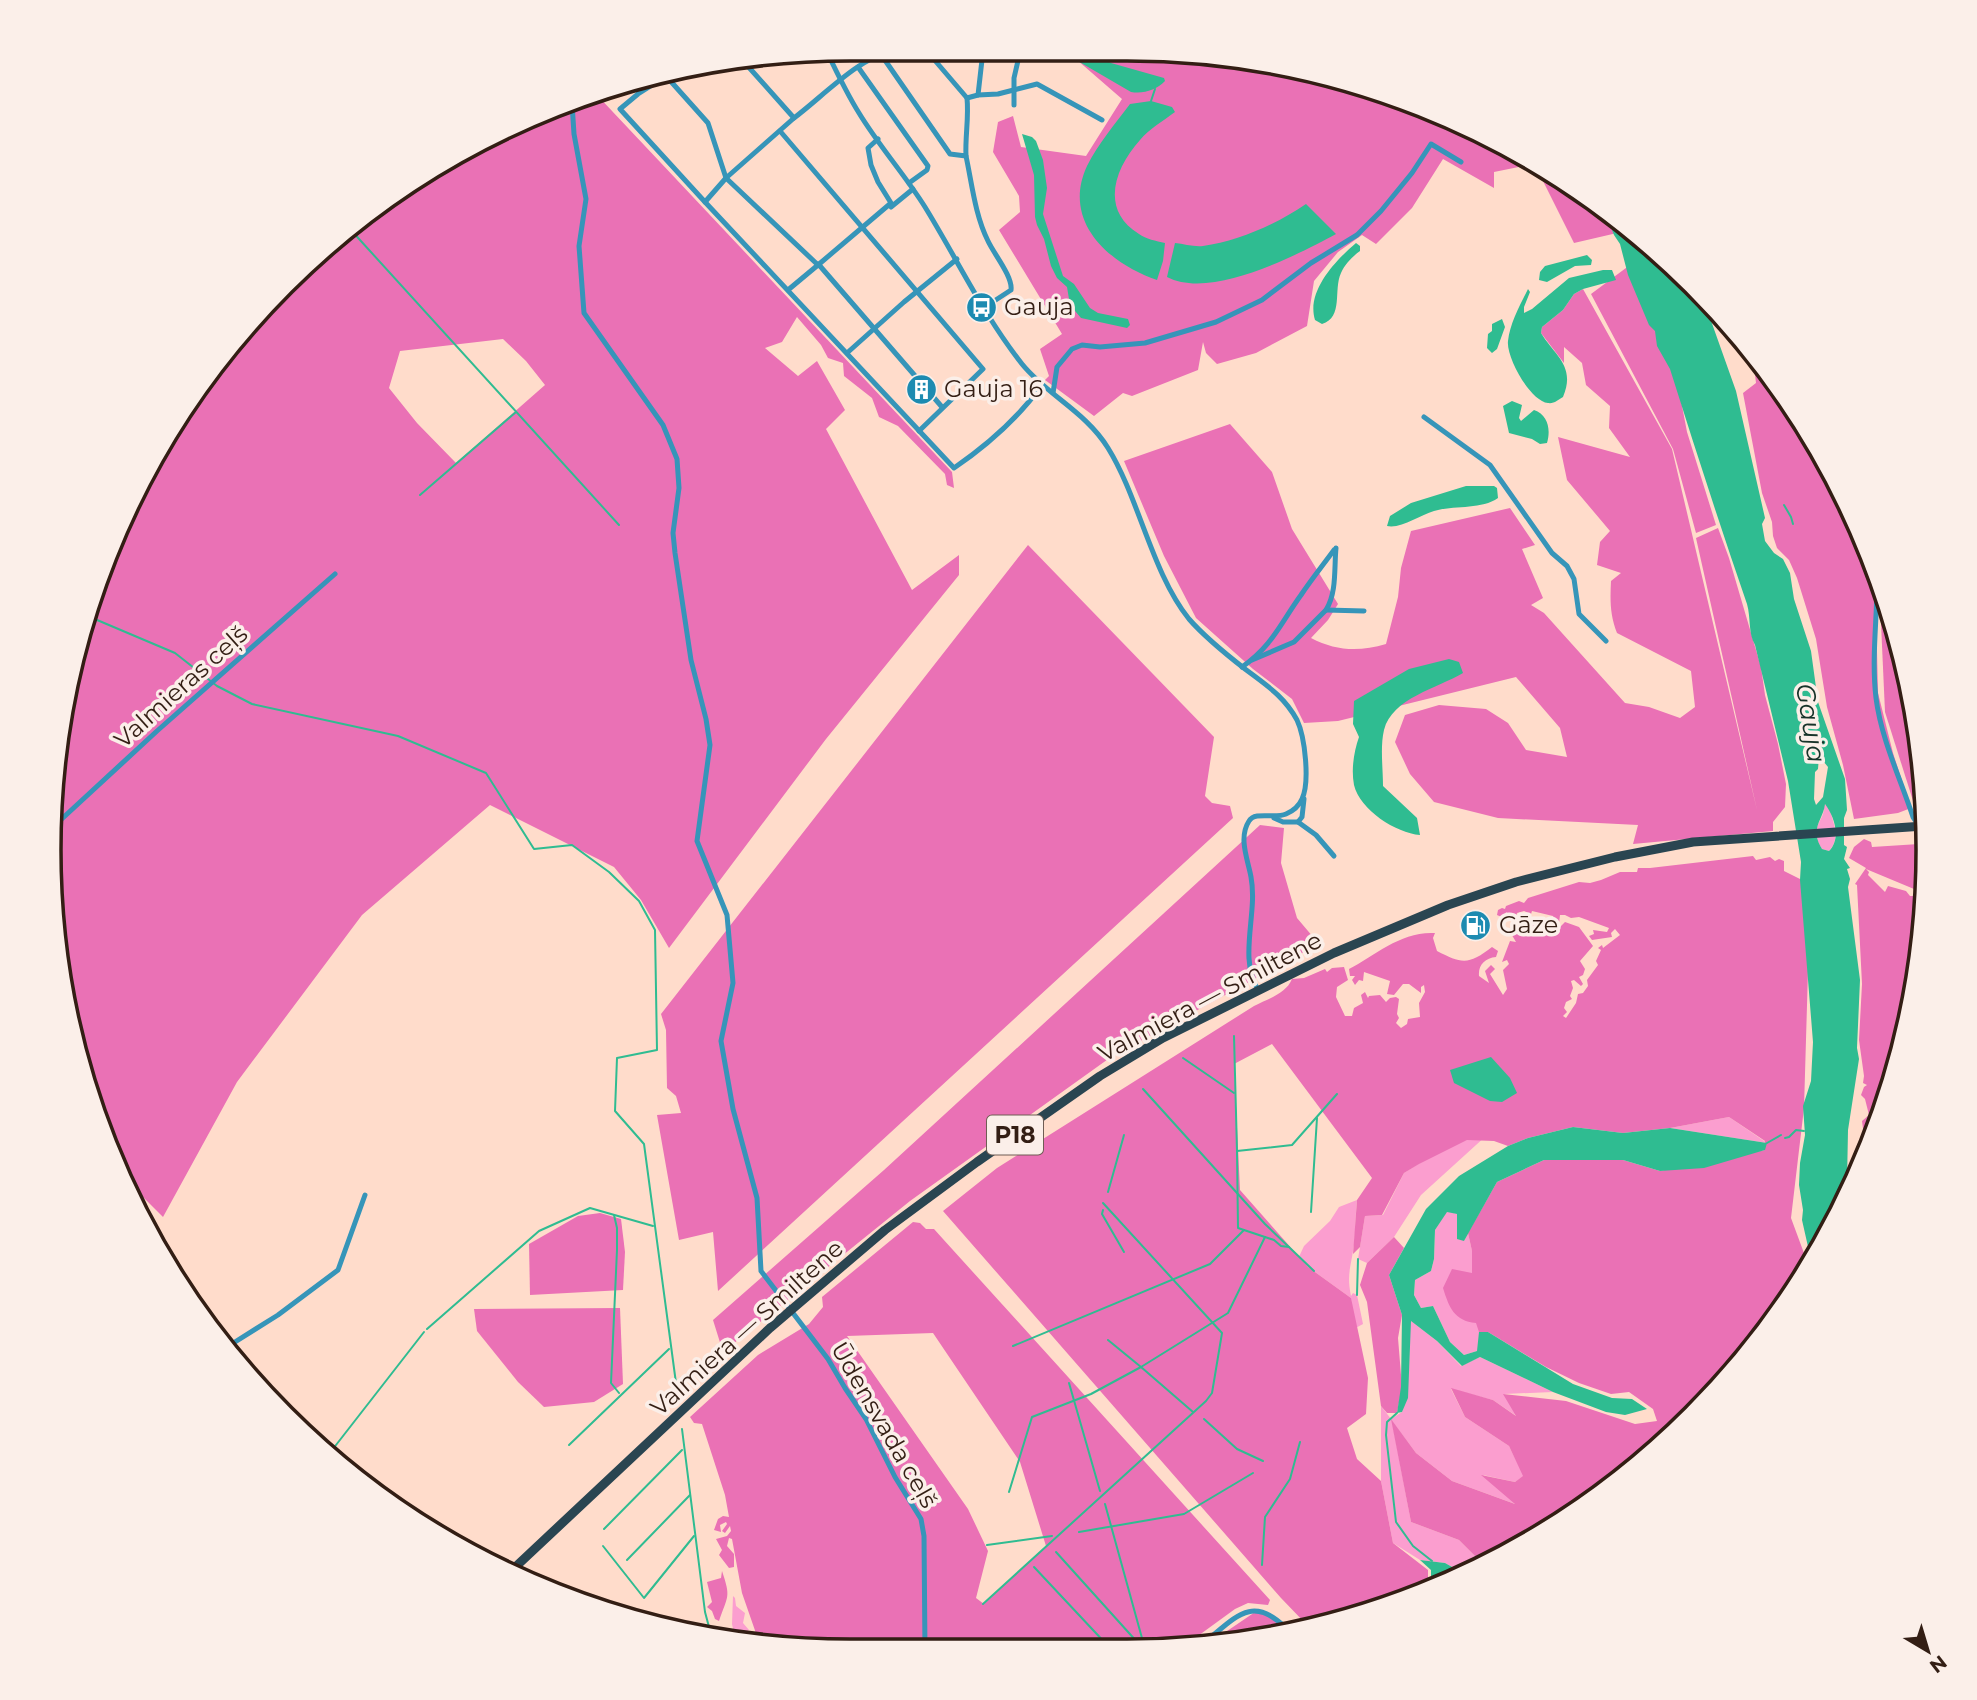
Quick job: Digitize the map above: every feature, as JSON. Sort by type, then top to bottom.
[{"type":"main road","name":"Valmiera — Smiltene","points":[[518,1565],[791,1310],[926,1198],[1100,1076],[1163,1038],[1372,937],[1448,905],[1516,882],[1693,842],[1915,826]]},
{"type":"street","points":[[705,202],[726,178],[794,118],[867,61]]},
{"type":"street","points":[[886,61],[950,154],[966,156]]},
{"type":"street","points":[[935,61],[967,98],[966,156],[982,226],[1012,283],[1011,290],[985,307]]},
{"type":"street","points":[[978,94],[982,61]]},
{"type":"street","points":[[1014,105],[1014,78],[1018,61]]},
{"type":"street","points":[[832,62],[861,116],[913,189],[1009,346],[1042,385],[1078,413],[1107,446],[1182,609],[1198,628],[1242,667],[1283,698],[1297,721],[1304,747],[1304,796],[1301,817],[1297,822]]},
{"type":"street","points":[[858,67],[928,166],[927,170],[909,183]]},
{"type":"street","points":[[750,68],[794,118]]},
{"type":"street","points":[[674,81],[708,123],[726,178],[819,265],[942,407]]},
{"type":"street","points":[[967,98],[978,94],[1014,91],[1037,84],[1102,120]]},
{"type":"street","points":[[648,88],[620,109],[954,468],[996,434],[1042,385]]},
{"type":"street","name":"Ūdensvada ceļš","points":[[573,112],[586,198],[579,246],[584,313],[663,425],[677,459],[679,488],[673,533],[675,553],[691,660],[710,745],[697,841],[727,915],[733,983],[721,1033],[724,1065],[744,1156],[757,1198],[761,1271],[828,1359],[866,1419],[895,1477],[921,1519],[925,1639]]},
{"type":"street","points":[[780,131],[983,369],[919,431]]},
{"type":"street","points":[[864,228],[891,203],[871,165],[868,148],[878,139]]},
{"type":"street","points":[[1053,393],[1057,367],[1072,349],[1082,345],[1100,348],[1145,343],[1216,322],[1262,300],[1311,263],[1357,235],[1412,173],[1430,144],[1461,162]]},
{"type":"street","points":[[789,291],[913,189]]},
{"type":"street","points":[[847,353],[957,259]]},
{"type":"street","points":[[1424,417],[1489,465],[1552,553],[1567,566],[1574,579],[1579,614],[1606,641]]},
{"type":"street","points":[[1242,667],[1272,641],[1300,596],[1336,548],[1330,605],[1294,642],[1252,660]]},
{"type":"street","name":"Valmieras ceļš","points":[[62,818],[335,574]]},
{"type":"street","points":[[1876,602],[1874,653],[1880,720],[1915,819]]},
{"type":"street","points":[[1326,610],[1364,611]]},
{"type":"street","points":[[1273,818],[1288,814],[1299,807],[1304,796]]},
{"type":"street","points":[[1258,990],[1250,973],[1254,902],[1245,847],[1245,832],[1250,819],[1254,816],[1297,822],[1316,835],[1334,856]]},
{"type":"street","points":[[234,1342],[286,1310],[338,1270],[365,1195]]},
{"type":"street","points":[[1217,1633],[1246,1612],[1259,1610],[1275,1617],[1282,1624]]},
{"type":"shaded area","points":[[1078,61],[1179,63],[1281,76],[1381,103],[1429,121],[1520,167],[1494,172],[1494,188],[1443,159],[1412,208],[1376,244],[1362,235],[1338,252],[1314,281],[1307,326],[1256,353],[1217,364],[1206,353],[1203,342],[1198,370],[1132,396],[1123,393],[1094,416],[1045,380],[1049,376],[1040,349],[1062,334],[999,230],[1020,212],[1019,196],[993,152],[998,122],[1013,116],[1021,147],[1086,156],[1122,99]]},
{"type":"shaded area","points":[[603,101],[952,472],[954,488],[947,485],[945,474],[898,426],[879,417],[872,398],[844,376],[843,363],[828,358],[821,345],[797,317],[782,342],[765,348],[798,376],[817,361],[845,410],[826,429],[912,590],[959,555],[959,575],[826,739],[669,948],[641,900],[614,867],[490,805],[362,915],[237,1082],[163,1217],[141,1195],[103,1104],[76,1004],[63,902],[63,798],[76,696],[103,596],[121,548],[167,456],[194,412],[224,370],[292,292],[370,224],[412,194],[501,143],[548,121]],"holes":[[[503,339],[526,361],[545,385],[456,463],[417,423],[389,388],[400,351]]]},
{"type":"shaded area","points":[[1543,180],[1617,233],[1574,243]]},
{"type":"shaded area","points":[[1630,265],[1679,390],[1687,432],[1716,525],[1696,533],[1673,449],[1591,294]]},
{"type":"shaded area","points":[[1583,289],[1672,449],[1757,810],[1696,538],[1718,528],[1729,558],[1761,667],[1786,784],[1785,807],[1773,822],[1773,831],[1633,844],[1638,825],[1498,818],[1434,802],[1410,774],[1395,742],[1405,715],[1439,705],[1486,709],[1508,723],[1526,750],[1567,757],[1560,728],[1516,677],[1338,721],[1304,723],[1292,699],[1253,669],[1196,618],[1164,556],[1124,461],[1230,424],[1272,472],[1292,529],[1338,604],[1328,620],[1311,638],[1329,646],[1348,649],[1386,644],[1411,531],[1510,508],[1535,545],[1522,549],[1543,598],[1531,605],[1544,613],[1625,703],[1649,707],[1680,718],[1695,707],[1691,671],[1617,633],[1611,608],[1611,581],[1621,573],[1597,565],[1600,542],[1610,531],[1567,480],[1558,437],[1630,457],[1609,428],[1610,406],[1586,385],[1582,363],[1564,347],[1564,363],[1541,333],[1542,327],[1563,310],[1574,294]]},
{"type":"shaded area","points":[[1755,373],[1810,456],[1856,548],[1874,596],[1878,693],[1893,753],[1911,808],[1898,813],[1854,819],[1827,707],[1816,639],[1797,578],[1789,560],[1777,548],[1762,493],[1743,393],[1756,383]]},
{"type":"shaded area","points":[[1028,545],[1214,737],[1205,796],[1212,803],[1230,806],[1233,818],[718,1291],[713,1232],[679,1240],[657,1115],[681,1113],[676,1096],[667,1088],[666,1030],[661,1014]]},
{"type":"shaded area","points":[[1881,619],[1901,696],[1914,805],[1885,712]]},
{"type":"shaded area","points":[[1824,804],[1829,806],[1836,835],[1829,851],[1822,849],[1816,835]]},
{"type":"shaded area","points":[[1260,825],[1284,828],[1281,863],[1297,918],[1319,944],[1111,1057],[910,1201],[723,1352],[713,1320],[884,1170]]},
{"type":"shaded area","points":[[1864,839],[1871,842],[1872,847],[1916,844],[1916,850],[1914,889],[1866,869],[1868,875],[1885,892],[1888,886],[1914,896],[1901,1004],[1889,1054],[1863,1132],[1862,1121],[1869,1115],[1865,1099],[1861,1095],[1867,1085],[1863,1083],[1859,1040],[1862,984],[1855,884],[1866,868],[1849,858],[1854,847]]},
{"type":"shaded area","points":[[1753,856],[1756,860],[1770,857],[1775,861],[1784,861],[1784,871],[1802,880],[1808,971],[1804,1108],[1791,1218],[1804,1254],[1753,1330],[1685,1408],[1607,1476],[1565,1506],[1476,1557],[1459,1540],[1411,1522],[1391,1419],[1416,1453],[1452,1481],[1515,1504],[1481,1475],[1515,1482],[1523,1476],[1509,1446],[1465,1417],[1451,1388],[1493,1400],[1516,1416],[1503,1394],[1566,1401],[1635,1424],[1657,1421],[1653,1409],[1629,1392],[1611,1394],[1579,1383],[1546,1367],[1488,1332],[1479,1332],[1476,1323],[1462,1319],[1454,1312],[1443,1288],[1452,1269],[1472,1273],[1472,1251],[1468,1233],[1497,1182],[1544,1160],[1623,1160],[1660,1171],[1765,1150],[1765,1141],[1729,1117],[1623,1133],[1573,1127],[1508,1146],[1494,1141],[1467,1140],[1404,1173],[1382,1215],[1365,1216],[1360,1247],[1353,1254],[1357,1200],[1372,1178],[1272,1044],[1234,1064],[1240,1190],[1308,1267],[1351,1298],[1368,1378],[1366,1414],[1347,1428],[1357,1459],[1381,1481],[1393,1543],[1428,1570],[1428,1579],[1381,1597],[1301,1619],[943,1211],[997,1168],[1254,1006],[1281,992],[1292,979],[1304,978],[1325,969],[1327,972],[1332,968],[1344,967],[1348,980],[1337,987],[1336,997],[1345,1016],[1352,1016],[1354,1008],[1363,1003],[1361,995],[1365,992],[1368,998],[1380,995],[1386,1002],[1390,998],[1399,999],[1399,1018],[1396,1023],[1401,1028],[1407,1024],[1408,1019],[1420,1017],[1419,1003],[1425,992],[1424,985],[1421,987],[1421,993],[1409,984],[1403,984],[1394,995],[1387,994],[1390,981],[1364,972],[1363,981],[1359,980],[1355,985],[1352,980],[1355,976],[1350,976],[1349,969],[1389,945],[1411,936],[1435,933],[1433,938],[1437,951],[1465,961],[1492,947],[1498,951],[1496,957],[1483,963],[1479,976],[1489,983],[1485,971],[1491,965],[1495,969],[1490,974],[1503,995],[1507,989],[1503,970],[1509,964],[1507,960],[1502,962],[1510,941],[1516,942],[1509,930],[1513,926],[1524,929],[1529,926],[1530,920],[1537,917],[1539,926],[1535,930],[1543,928],[1545,931],[1555,925],[1556,931],[1565,922],[1579,927],[1593,946],[1580,961],[1585,969],[1579,977],[1583,984],[1581,986],[1574,980],[1571,981],[1572,999],[1566,1002],[1564,1008],[1567,1012],[1563,1016],[1566,1018],[1576,1003],[1578,994],[1583,993],[1588,986],[1587,980],[1598,965],[1596,961],[1601,950],[1598,948],[1602,945],[1603,948],[1620,935],[1615,929],[1611,933],[1612,937],[1592,940],[1589,936],[1594,934],[1593,930],[1607,932],[1609,928],[1565,915],[1560,915],[1559,923],[1553,921],[1553,916],[1532,911],[1531,914],[1524,911],[1517,913],[1516,917],[1511,917],[1506,912],[1504,918],[1497,915],[1498,910],[1579,882],[1590,883],[1620,872],[1637,872],[1638,868]]},
{"type":"shaded area","points":[[1729,1117],[1767,1143],[1670,1128]]},
{"type":"shaded area","points":[[1487,1135],[1421,1195],[1394,1237],[1367,1263],[1358,1259],[1365,1216],[1383,1215],[1404,1173],[1450,1144]]},
{"type":"shaded area","points":[[1357,1200],[1349,1283],[1351,1296],[1353,1293],[1357,1295],[1363,1324],[1352,1330],[1351,1298],[1315,1272],[1285,1287],[1304,1246],[1330,1221],[1339,1207]]},
{"type":"shaded area","points":[[1447,1211],[1457,1214],[1464,1241],[1468,1233],[1472,1251],[1472,1273],[1488,1332],[1477,1351],[1464,1355],[1450,1342],[1433,1306],[1421,1308],[1414,1295],[1415,1280],[1431,1271],[1435,1230]]},
{"type":"shaded area","points":[[600,1213],[621,1219],[625,1252],[623,1290],[530,1295],[529,1244],[578,1216]]},
{"type":"shaded area","points":[[913,1222],[920,1223],[926,1229],[934,1229],[1270,1600],[1268,1605],[1248,1603],[1235,1609],[1199,1635],[1179,1637],[850,1639],[756,1633],[742,1593],[732,1539],[729,1538],[727,1546],[734,1554],[734,1567],[729,1568],[719,1555],[722,1550],[716,1539],[727,1536],[731,1531],[730,1526],[725,1533],[722,1531],[726,1522],[720,1525],[721,1532],[714,1530],[718,1519],[729,1517],[725,1495],[702,1424],[694,1423],[690,1417],[758,1355],[809,1324],[823,1307],[822,1297]],"holes":[[[933,1333],[1020,1462],[1046,1546],[984,1604],[976,1598],[988,1551],[968,1509],[847,1336]]]},
{"type":"shaded area","points":[[1394,1237],[1404,1248],[1389,1275],[1402,1315],[1398,1338],[1402,1387],[1397,1413],[1387,1413],[1381,1406],[1367,1302],[1360,1285],[1367,1263]]},
{"type":"shaded area","points":[[620,1308],[623,1384],[594,1402],[544,1407],[518,1382],[477,1331],[474,1309]]},
{"type":"shaded area","points":[[1410,1320],[1437,1341],[1461,1366],[1480,1357],[1553,1392],[1504,1394],[1518,1417],[1493,1400],[1451,1389],[1465,1417],[1509,1446],[1524,1476],[1515,1482],[1483,1475],[1518,1505],[1452,1481],[1416,1453],[1392,1421],[1411,1522],[1459,1540],[1476,1557],[1453,1568],[1445,1563],[1420,1560],[1393,1543],[1381,1481],[1381,1406],[1391,1419],[1402,1412],[1409,1370]]},
{"type":"shaded area","points":[[722,1571],[727,1596],[719,1621],[707,1607],[712,1602],[707,1582],[721,1578]]},
{"type":"shaded area","points":[[733,1596],[736,1606],[745,1613],[743,1623],[749,1630],[733,1630]]},
{"type":"shaded area","points":[[1258,1610],[1280,1624],[1230,1632],[1225,1632]]},
{"type":"water","points":[[1078,61],[1107,61],[1164,78],[1165,81],[1150,91],[1131,92]]},
{"type":"water","points":[[1151,101],[1172,107],[1175,112],[1148,132],[1131,151],[1118,176],[1115,201],[1127,224],[1145,237],[1165,243],[1157,280],[1139,273],[1107,252],[1085,222],[1080,205],[1081,186],[1087,166],[1101,142],[1130,104]]},
{"type":"water","points":[[1022,134],[1036,141],[1043,160],[1047,188],[1043,214],[1063,276],[1074,284],[1090,308],[1098,313],[1128,319],[1130,325],[1127,328],[1081,318],[1070,305],[1067,287],[1057,278],[1051,266],[1044,239],[1037,225],[1034,175]]},
{"type":"water","points":[[1306,204],[1336,234],[1276,263],[1229,279],[1185,283],[1167,277],[1175,243],[1200,246],[1230,240],[1270,225]]},
{"type":"water","points":[[1611,227],[1685,292],[1711,320],[1736,391],[1765,518],[1762,524],[1765,541],[1774,553],[1783,559],[1790,573],[1794,599],[1811,651],[1818,702],[1845,779],[1847,810],[1844,818],[1844,845],[1847,847],[1844,859],[1850,868],[1847,869],[1850,879],[1848,887],[1860,980],[1857,1048],[1859,1059],[1848,1130],[1847,1171],[1808,1247],[1802,1220],[1799,1185],[1805,1135],[1803,1106],[1811,1081],[1813,1042],[1800,880],[1801,862],[1788,781],[1751,636],[1747,604],[1670,369],[1657,346],[1655,331],[1649,325],[1628,275],[1620,244]],"holes":[[[1819,756],[1828,767],[1823,797],[1816,805],[1815,772],[1818,769]],[[1825,804],[1836,834],[1829,851],[1822,849],[1817,830]]]},
{"type":"water","points":[[1356,243],[1360,246],[1360,251],[1349,260],[1341,273],[1336,309],[1329,320],[1322,324],[1315,320],[1313,309],[1319,287],[1332,267]]},
{"type":"water","points":[[1587,255],[1592,260],[1591,265],[1575,266],[1547,282],[1539,280],[1540,272],[1545,266]]},
{"type":"water","points":[[1612,270],[1616,280],[1574,294],[1563,310],[1542,327],[1541,333],[1562,362],[1567,377],[1563,397],[1552,403],[1541,400],[1520,377],[1508,348],[1513,321],[1528,289],[1530,292],[1524,313],[1569,278]]},
{"type":"water","points":[[1502,319],[1505,327],[1497,349],[1492,353],[1487,348],[1488,334],[1492,331],[1492,324]]},
{"type":"water","points":[[1512,401],[1522,405],[1519,418],[1521,421],[1534,410],[1542,415],[1549,433],[1547,443],[1540,444],[1509,433],[1503,406]]},
{"type":"water","points":[[1466,486],[1494,486],[1497,488],[1498,498],[1476,506],[1434,511],[1404,524],[1387,526],[1390,516],[1411,503]]},
{"type":"water","points":[[1449,659],[1459,662],[1463,673],[1406,702],[1396,710],[1384,730],[1383,786],[1417,818],[1420,835],[1400,830],[1380,819],[1363,803],[1358,794],[1353,773],[1354,754],[1359,737],[1353,724],[1354,701],[1409,669]]},
{"type":"water","points":[[1491,1057],[1510,1078],[1517,1093],[1502,1102],[1490,1101],[1454,1083],[1450,1070]]},
{"type":"water","points":[[1573,1127],[1623,1133],[1670,1128],[1767,1143],[1765,1150],[1704,1168],[1660,1171],[1623,1160],[1544,1160],[1497,1182],[1464,1241],[1457,1239],[1457,1214],[1447,1212],[1435,1230],[1431,1271],[1415,1280],[1414,1295],[1421,1308],[1433,1306],[1450,1342],[1464,1355],[1477,1351],[1479,1332],[1488,1332],[1573,1384],[1612,1398],[1632,1399],[1647,1409],[1625,1415],[1606,1412],[1553,1392],[1480,1357],[1462,1366],[1437,1341],[1411,1321],[1408,1398],[1402,1412],[1397,1413],[1401,1387],[1402,1315],[1389,1275],[1426,1209],[1459,1176],[1508,1146]]},
{"type":"water","points":[[1420,1560],[1445,1563],[1453,1568],[1431,1578],[1431,1570]]},
{"type":"waterway","points":[[1151,101],[1155,89]]},
{"type":"waterway","points":[[356,236],[619,525]]},
{"type":"waterway","points":[[420,495],[516,412]]},
{"type":"waterway","points":[[1784,505],[1793,524]]},
{"type":"waterway","points":[[96,620],[175,653],[217,686],[252,704],[398,736],[486,773],[534,849],[572,845],[609,872],[639,901],[655,930],[657,1050],[617,1058],[615,1111],[644,1144],[678,1398]]},
{"type":"waterway","points":[[1234,1036],[1237,1151]]},
{"type":"waterway","points":[[1183,1058],[1234,1093]]},
{"type":"waterway","points":[[1143,1089],[1265,1224],[1314,1271]]},
{"type":"waterway","points":[[1289,1247],[1238,1228],[1237,1151],[1292,1145],[1337,1094]]},
{"type":"waterway","points":[[1311,1212],[1317,1118]]},
{"type":"waterway","points":[[1785,1138],[1796,1130],[1804,1131]]},
{"type":"waterway","points":[[1108,1192],[1124,1135]]},
{"type":"waterway","points":[[1767,1143],[1781,1135]]},
{"type":"waterway","points":[[983,1604],[1212,1393],[1222,1333],[1103,1203]]},
{"type":"waterway","points":[[427,1329],[539,1231],[590,1208],[653,1226]]},
{"type":"waterway","points":[[1103,1210],[1102,1214],[1124,1252]]},
{"type":"waterway","points":[[614,1215],[617,1250],[611,1383],[619,1393]]},
{"type":"waterway","points":[[1013,1346],[1210,1264],[1244,1230]]},
{"type":"waterway","points":[[1193,1412],[1141,1367],[1228,1313],[1265,1237]]},
{"type":"waterway","points":[[1357,1295],[1358,1259]]},
{"type":"waterway","points":[[335,1447],[424,1332]]},
{"type":"waterway","points":[[1009,1492],[1032,1417],[1091,1394],[1141,1367],[1108,1340]]},
{"type":"waterway","points":[[569,1445],[669,1349]]},
{"type":"waterway","points":[[1069,1383],[1100,1491]]},
{"type":"waterway","points":[[1397,1413],[1387,1422],[1386,1435],[1396,1522],[1413,1546],[1432,1561]]},
{"type":"waterway","points":[[1204,1419],[1237,1449],[1263,1461]]},
{"type":"waterway","points":[[682,1429],[709,1626]]},
{"type":"waterway","points":[[1262,1565],[1265,1517],[1290,1479],[1300,1442]]},
{"type":"waterway","points":[[604,1529],[682,1450]]},
{"type":"waterway","points":[[1079,1532],[1184,1514],[1253,1473]]},
{"type":"waterway","points":[[627,1560],[690,1495]]},
{"type":"waterway","points":[[1105,1504],[1142,1638]]},
{"type":"waterway","points":[[603,1546],[644,1598],[694,1536]]},
{"type":"waterway","points":[[987,1545],[1052,1536]]},
{"type":"waterway","points":[[1056,1552],[1134,1639]]},
{"type":"waterway","points":[[1034,1567],[1101,1639]]},
{"type":"place","name":"Gauja","points":[[981,307]]},
{"type":"place","name":"Gauja 16","points":[[921,389]]},
{"type":"place","name":"Gāze","points":[[1476,925]]}]
